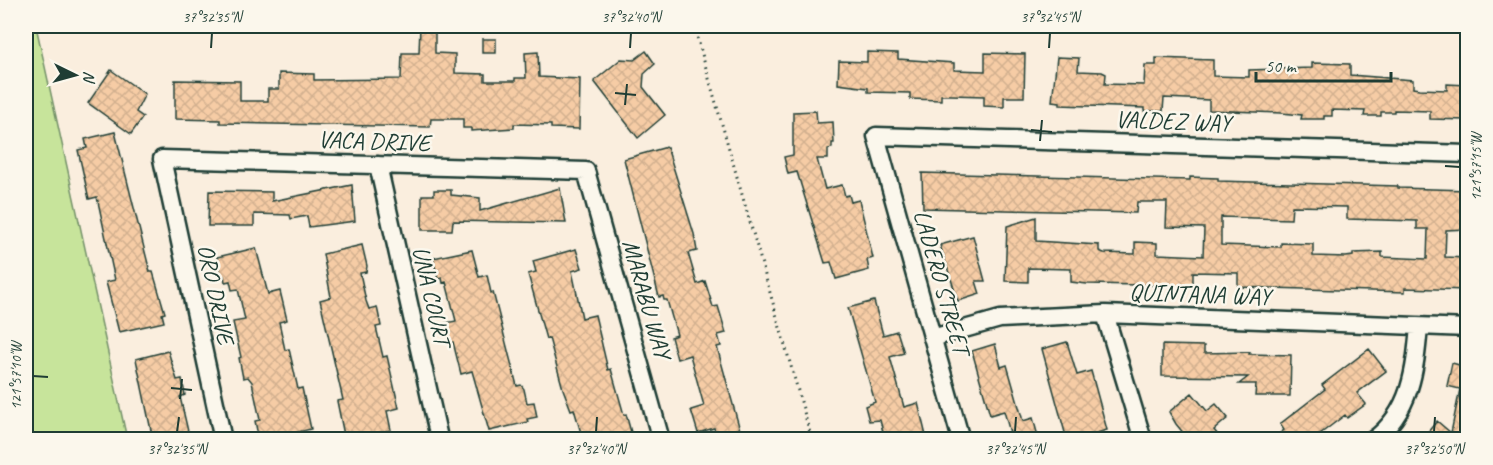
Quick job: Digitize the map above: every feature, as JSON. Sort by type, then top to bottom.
[{"type":"street","name":"VALDEZ WAY","points":[[876,136],[1467,154]]},
{"type":"street","name":"LADERO STREET","points":[[876,136],[961,440]]},
{"type":"street","name":"VACA DRIVE","points":[[162,159],[586,171]]},
{"type":"street","name":"ORO DRIVE","points":[[162,159],[223,440]]},
{"type":"street","name":"UNA COURT","points":[[378,165],[439,438]]},
{"type":"street","name":"MARABU WAY","points":[[586,171],[661,440]]},
{"type":"street","name":"QUINTANA WAY","points":[[932,338],[1000,319],[1105,314],[1467,328]]},
{"type":"street","points":[[1105,314],[1143,440]]},
{"type":"street","points":[[1373,440],[1406,403],[1415,368],[1419,327]]},
{"type":"path","points":[[694,26],[812,440]]},
{"type":"green space","points":[[26,26],[36,26],[127,439],[26,439]]},
{"type":"building","points":[[420,26],[435,26],[435,53],[455,54],[455,73],[485,74],[485,81],[515,81],[515,78],[526,78],[525,53],[538,52],[539,77],[580,79],[579,129],[551,128],[551,125],[514,124],[514,128],[471,131],[471,128],[463,128],[463,119],[431,119],[430,127],[220,123],[220,120],[175,119],[175,80],[240,81],[240,101],[268,101],[268,89],[279,89],[279,73],[314,74],[314,80],[401,79],[402,53],[419,53]]},
{"type":"building","points":[[482,39],[496,39],[496,53],[482,53]]},
{"type":"building","points":[[646,51],[655,64],[644,74],[643,87],[665,115],[638,138],[594,81],[621,59],[634,60]]},
{"type":"building","points":[[867,52],[898,53],[898,59],[954,63],[954,70],[985,71],[985,53],[1025,54],[1024,97],[1004,97],[1004,107],[984,106],[984,96],[941,95],[941,100],[910,99],[910,93],[868,92],[868,88],[838,84],[839,61],[867,62]]},
{"type":"building","points":[[1057,57],[1079,58],[1078,71],[1102,72],[1106,74],[1105,84],[1144,85],[1145,65],[1156,65],[1156,58],[1213,60],[1213,76],[1249,77],[1249,70],[1312,68],[1312,63],[1350,64],[1350,75],[1413,80],[1413,88],[1447,90],[1447,84],[1467,85],[1467,120],[1430,119],[1430,111],[1394,110],[1394,112],[1381,112],[1381,116],[1364,116],[1365,111],[1332,110],[1332,116],[1324,116],[1324,119],[1301,119],[1302,115],[1209,110],[1209,100],[1164,98],[1163,111],[1144,111],[1144,108],[1060,105],[1060,102],[1052,101]]},
{"type":"building","points":[[111,70],[145,94],[136,112],[143,117],[131,134],[88,103]]},
{"type":"building","points":[[816,111],[817,123],[833,122],[834,143],[832,143],[832,148],[828,149],[828,159],[817,159],[825,189],[842,185],[845,196],[849,195],[851,202],[859,200],[873,258],[867,260],[869,270],[836,279],[831,262],[825,263],[797,172],[788,174],[784,157],[793,155],[793,112]]},
{"type":"building","points":[[115,132],[150,272],[153,272],[165,313],[162,314],[164,322],[119,332],[106,282],[115,280],[97,197],[89,199],[78,150],[87,148],[85,139]]},
{"type":"building","points":[[667,147],[694,234],[697,251],[688,253],[697,284],[705,281],[713,307],[718,306],[726,333],[718,335],[721,346],[717,347],[740,430],[717,437],[714,428],[698,433],[691,410],[704,406],[690,355],[677,359],[671,337],[677,335],[667,300],[664,300],[663,296],[659,297],[624,159]]},
{"type":"building","points":[[922,173],[1190,180],[1190,177],[1218,178],[1218,181],[1467,190],[1467,229],[1446,230],[1445,257],[1467,258],[1467,290],[1405,288],[1405,292],[1238,287],[1238,273],[1193,272],[1193,286],[1087,284],[1071,282],[1071,269],[1028,268],[1028,282],[1005,281],[1007,226],[1036,217],[1036,241],[1099,245],[1099,251],[1104,253],[1135,254],[1135,242],[1157,243],[1157,254],[1203,256],[1204,228],[1166,227],[1167,202],[1137,202],[1136,213],[923,208]],"holes":[[[1292,206],[1347,207],[1347,219],[1417,221],[1417,229],[1428,229],[1427,259],[1382,257],[1382,252],[1353,253],[1353,256],[1346,257],[1313,256],[1313,244],[1281,243],[1281,247],[1221,245],[1221,217],[1291,219]]]},
{"type":"building","points":[[352,185],[355,221],[309,227],[307,216],[291,219],[290,215],[254,214],[254,226],[208,226],[209,191],[272,192],[272,201]]},
{"type":"building","points":[[560,188],[566,223],[453,221],[452,230],[422,230],[422,195],[434,195],[434,190],[451,190],[451,195],[480,198],[480,211]]},
{"type":"building","points":[[973,236],[985,281],[976,281],[980,294],[958,301],[940,245]]},
{"type":"building","points":[[362,245],[367,266],[366,272],[360,273],[366,301],[369,309],[377,307],[381,326],[376,327],[383,357],[387,356],[399,408],[387,411],[391,430],[345,440],[337,401],[343,400],[320,300],[331,297],[323,254]]},
{"type":"building","points":[[256,248],[268,294],[280,291],[287,320],[279,322],[285,350],[289,349],[298,389],[302,388],[311,429],[265,440],[259,440],[255,421],[260,420],[252,382],[248,377],[243,378],[239,358],[241,357],[233,322],[245,320],[238,289],[232,290],[230,281],[225,282],[224,276],[221,277],[217,257]]},
{"type":"building","points":[[576,249],[582,268],[572,271],[582,318],[595,315],[608,370],[611,369],[624,415],[626,414],[632,436],[630,440],[583,440],[574,409],[571,410],[563,389],[549,338],[546,339],[528,274],[536,272],[533,261]]},
{"type":"building","points":[[472,250],[479,277],[487,275],[491,293],[493,292],[517,386],[521,385],[524,389],[527,403],[534,402],[537,417],[527,419],[528,422],[489,431],[472,371],[461,374],[453,342],[450,343],[446,323],[456,321],[446,282],[443,283],[442,278],[438,279],[433,258]]},
{"type":"building","points":[[874,301],[883,335],[897,331],[904,353],[890,357],[904,407],[918,403],[927,440],[885,440],[880,420],[869,421],[865,406],[875,402],[848,308]]},
{"type":"building","points":[[1067,342],[1077,375],[1091,371],[1107,430],[1093,434],[1095,440],[1067,440],[1042,349]]},
{"type":"building","points":[[995,344],[1001,367],[1007,365],[1023,421],[1033,418],[1039,440],[1012,440],[1004,411],[990,415],[972,351]]},
{"type":"building","points":[[1162,345],[1204,346],[1204,353],[1250,352],[1249,354],[1291,355],[1290,396],[1255,396],[1256,384],[1239,384],[1248,377],[1162,376]]},
{"type":"building","points":[[1369,349],[1386,371],[1357,393],[1366,404],[1347,418],[1345,415],[1312,440],[1271,440],[1284,430],[1280,424],[1325,389],[1322,385]]},
{"type":"building","points":[[168,351],[177,380],[182,379],[185,395],[180,397],[190,440],[153,440],[136,359]]},
{"type":"building","points":[[1452,363],[1467,367],[1467,440],[1421,440],[1437,421],[1451,433],[1460,389],[1447,386]]},
{"type":"building","points":[[1192,393],[1207,411],[1216,404],[1228,418],[1214,430],[1222,440],[1189,440],[1176,424],[1169,412]]}]
